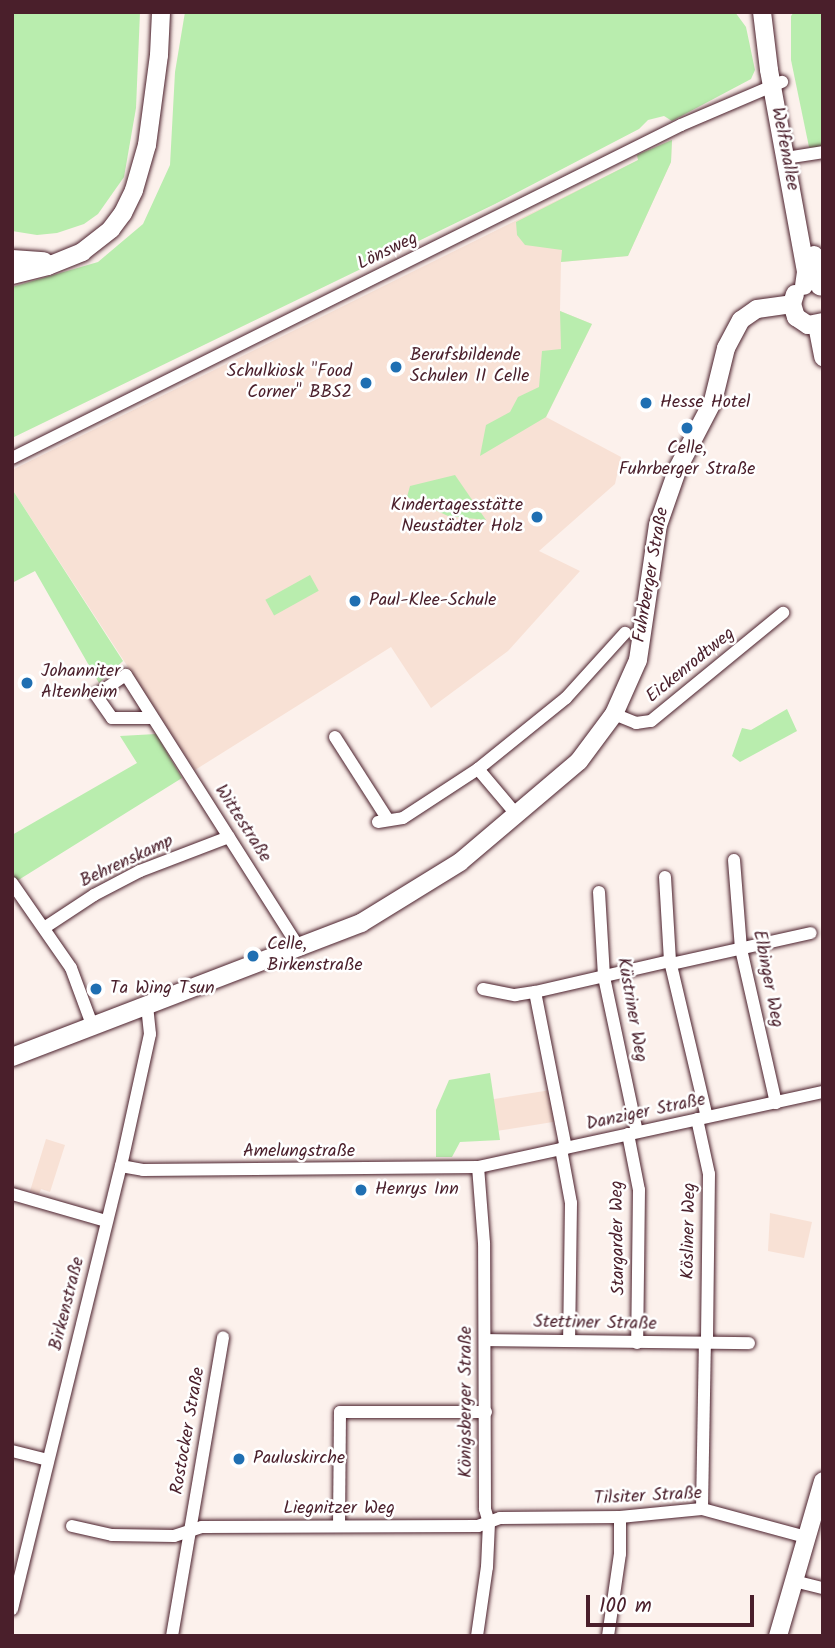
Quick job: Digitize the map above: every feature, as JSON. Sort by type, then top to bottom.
[{"type":"main road","points":[[12,275],[48,267],[82,252],[111,229],[134,190],[147,145],[161,12]]},
{"type":"main road","points":[[160,36],[167,12]]},
{"type":"main road","name":"Welfenallee","points":[[762,12],[816,287],[795,294],[792,304]]},
{"type":"main road","name":"Welfenallee","points":[[774,12],[777,83]]},
{"type":"main road","points":[[12,258],[33,262],[82,252]]},
{"type":"main road","points":[[792,304],[793,312],[801,322],[820,324],[823,357]]},
{"type":"main road","name":"Fuhrberger Straße","points":[[12,1057],[300,949],[361,923],[411,895],[467,857],[579,761],[614,713],[638,660],[658,525],[667,494],[713,401],[726,348],[741,320],[757,309],[792,304]]},
{"type":"main road","points":[[778,1636],[823,1481]]},
{"type":"street","name":"Lönsweg","points":[[12,458],[681,125],[777,83]]},
{"type":"street","points":[[790,157],[823,152]]},
{"type":"street","name":"Eickenrodtweg","points":[[614,713],[636,723],[651,721],[783,613]]},
{"type":"street","name":"Fuhrberger Straße","points":[[335,737],[383,821],[403,818],[478,769],[566,698],[625,633]]},
{"type":"street","name":"Wittestraße","points":[[152,718],[112,718],[96,695],[126,675],[300,949]]},
{"type":"street","points":[[478,769],[517,815]]},
{"type":"street","name":"Behrenskamp","points":[[44,928],[94,895],[140,871],[229,837]]},
{"type":"street","name":"Elbinger Weg","points":[[734,860],[741,949],[776,1103]]},
{"type":"street","name":"Kösliner Weg","points":[[665,877],[671,962],[702,1118],[709,1174],[706,1344]]},
{"type":"street","points":[[12,883],[71,968],[93,1027]]},
{"type":"street","name":"Küstriner Weg","points":[[599,892],[604,976],[633,1133]]},
{"type":"street","points":[[483,989],[514,995],[535,992],[811,933]]},
{"type":"street","points":[[535,992],[564,1148],[571,1203],[569,1340]]},
{"type":"street","name":"Birkenstraße","points":[[12,1609],[121,1166],[150,1034],[147,1007]]},
{"type":"street","name":"Danziger Straße","points":[[478,1167],[823,1092]]},
{"type":"street","name":"Stargarder Weg","points":[[633,1133],[639,1190],[637,1343]]},
{"type":"street","name":"Amelungstraße","points":[[121,1166],[143,1170],[478,1167]]},
{"type":"street","name":"Königsberger Straße","points":[[477,1636],[487,1567],[489,1522],[485,1509],[484,1243],[478,1167]]},
{"type":"street","points":[[12,1194],[106,1222]]},
{"type":"street","name":"Rostocker Straße","points":[[172,1636],[223,1337]]},
{"type":"street","name":"Stettiner Straße","points":[[485,1340],[749,1343]]},
{"type":"street","points":[[702,1509],[706,1344]]},
{"type":"street","points":[[340,1526],[340,1412],[486,1412]]},
{"type":"street","points":[[12,1451],[48,1460]]},
{"type":"street","name":"Tilsiter Straße","points":[[489,1522],[500,1518],[620,1517],[702,1509],[806,1537]]},
{"type":"street","points":[[608,1636],[620,1554],[620,1517]]},
{"type":"street","name":"Liegnitzer Weg","points":[[190,1531],[202,1527],[478,1526],[489,1522]]},
{"type":"street","points":[[72,1526],[112,1535],[174,1536],[190,1531]]},
{"type":"street","points":[[794,1581],[823,1588]]},
{"type":"shaded area","points":[[672,140],[671,162],[628,256],[561,262],[560,311],[592,324],[546,417],[621,457],[615,484],[539,551],[580,571],[508,651],[431,708],[391,647],[195,770],[12,489],[12,470],[638,160],[637,155]]},
{"type":"shaded area","points":[[551,1090],[556,1122],[498,1131],[493,1099]]},
{"type":"shaded area","points":[[46,1139],[65,1145],[50,1192],[41,1189],[39,1194],[30,1191]]},
{"type":"shaded area","points":[[770,1213],[812,1222],[804,1258],[768,1251]]},
{"type":"green space","points":[[12,12],[140,12],[136,108],[124,177],[98,214],[84,224],[57,233],[37,235],[12,231]]},
{"type":"green space","points":[[185,12],[735,12],[746,27],[755,70],[751,79],[672,121],[664,116],[648,120],[639,129],[495,204],[12,438],[12,287],[98,262],[143,224],[170,165],[175,72]]},
{"type":"green space","points":[[794,12],[823,12],[823,145],[818,148],[809,147],[791,60],[791,16]]},
{"type":"green space","points":[[672,140],[671,162],[628,256],[561,262],[562,250],[525,245],[517,235],[516,222],[638,160],[637,155]]},
{"type":"green space","points":[[560,311],[592,324],[546,417],[480,456],[486,425],[510,412],[518,397],[539,387],[542,351],[561,349]]},
{"type":"green space","points":[[455,475],[486,520],[448,516],[407,497],[410,486]]},
{"type":"green space","points":[[12,489],[123,661],[99,683],[35,571],[12,583]]},
{"type":"green space","points":[[310,575],[319,591],[274,615],[265,600]]},
{"type":"green space","points":[[787,709],[797,731],[740,762],[732,756],[742,728],[751,730]]},
{"type":"green space","points":[[156,734],[182,778],[12,884],[12,835],[137,763],[120,736]]},
{"type":"green space","points":[[490,1073],[500,1140],[460,1142],[452,1157],[436,1157],[436,1110],[449,1080]]},
{"type":"place","name":"Berufsbildende Schulen II Celle","points":[[396,367]]},
{"type":"place","name":"Schulkiosk \"Food Corner\" BBS2","points":[[366,383]]},
{"type":"place","name":"Hesse Hotel","points":[[646,403]]},
{"type":"place","name":"Celle, Fuhrberger Straße","points":[[687,428]]},
{"type":"place","name":"Kindertagesstätte Neustädter Holz","points":[[537,517]]},
{"type":"place","name":"Paul-Klee-Schule","points":[[355,601]]},
{"type":"place","name":"Johanniter Altenheim","points":[[27,683]]},
{"type":"place","name":"Celle, Birkenstraße","points":[[253,956]]},
{"type":"place","name":"Ta Wing Tsun","points":[[96,989]]},
{"type":"place","name":"Henrys Inn","points":[[361,1190]]},
{"type":"place","name":"Pauluskirche","points":[[239,1459]]}]
